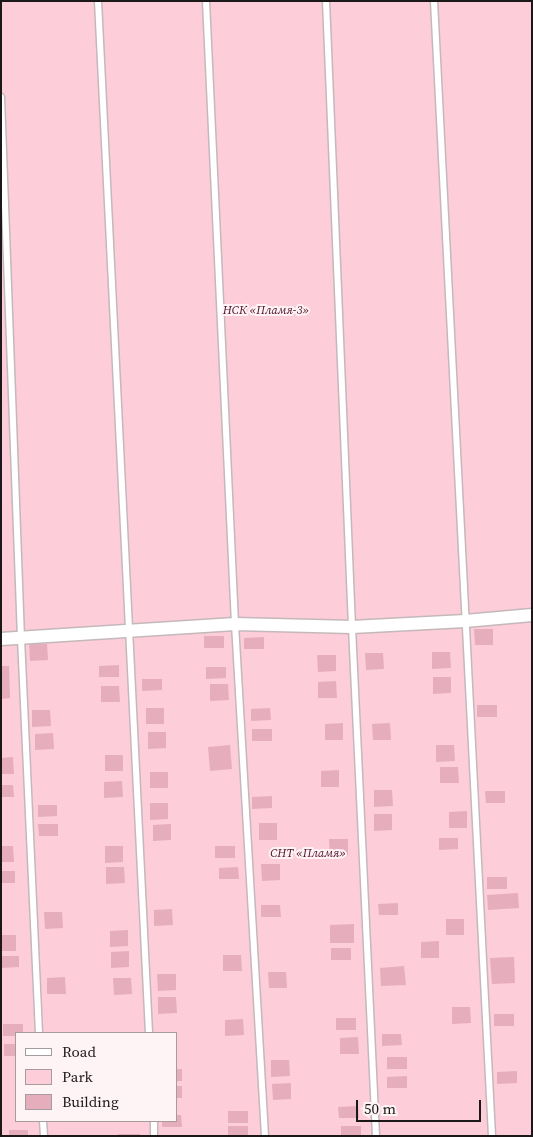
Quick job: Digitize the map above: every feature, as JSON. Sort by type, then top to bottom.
[{"type":"street","points":[[1,639],[235,624],[352,628],[532,615]]},
{"type":"lane","points":[[98,1],[149,1032]]},
{"type":"lane","points":[[206,1],[235,624],[265,1136]]},
{"type":"lane","points":[[326,1],[352,628],[376,1136]]},
{"type":"lane","points":[[434,1],[492,1136]]},
{"type":"lane","points":[[1,97],[21,638],[39,1032]]},
{"type":"lane","points":[[43,1122],[44,1136]]},
{"type":"lane","points":[[154,1122],[154,1136]]},
{"type":"green space","points":[[1,1],[532,1],[532,1136],[1,1136]]},
{"type":"building","points":[[474,629],[493,629],[493,645],[475,645]]},
{"type":"building","points":[[204,636],[224,636],[224,648],[204,648]]},
{"type":"building","points":[[264,637],[264,649],[244,649],[244,638]]},
{"type":"building","points":[[29,644],[47,644],[48,660],[30,661]]},
{"type":"building","points":[[432,652],[450,652],[451,668],[432,669]]},
{"type":"building","points":[[365,653],[383,653],[384,669],[366,670]]},
{"type":"building","points":[[317,655],[336,655],[336,671],[318,672]]},
{"type":"building","points":[[119,665],[119,677],[99,677],[99,666]]},
{"type":"building","points":[[1,666],[9,666],[10,698],[1,699]]},
{"type":"building","points":[[206,667],[226,667],[226,678],[206,679]]},
{"type":"building","points":[[433,677],[451,677],[451,693],[433,694]]},
{"type":"building","points":[[142,679],[162,679],[162,690],[142,691]]},
{"type":"building","points":[[336,681],[337,698],[318,698],[318,682]]},
{"type":"building","points":[[210,684],[228,684],[229,700],[210,701]]},
{"type":"building","points":[[101,686],[119,686],[120,702],[101,702]]},
{"type":"building","points":[[477,705],[497,705],[497,717],[477,717]]},
{"type":"building","points":[[146,708],[164,708],[164,724],[146,724]]},
{"type":"building","points":[[270,708],[271,720],[251,721],[251,709]]},
{"type":"building","points":[[32,710],[50,710],[51,726],[32,727]]},
{"type":"building","points":[[343,723],[343,740],[325,740],[325,724]]},
{"type":"building","points":[[390,723],[391,740],[373,740],[372,724]]},
{"type":"building","points":[[252,729],[272,729],[272,741],[252,741]]},
{"type":"building","points":[[148,732],[166,732],[166,748],[148,749]]},
{"type":"building","points":[[53,733],[54,749],[35,750],[35,734]]},
{"type":"building","points":[[230,745],[232,769],[210,771],[208,747]]},
{"type":"building","points":[[436,745],[454,745],[455,761],[436,762]]},
{"type":"building","points":[[105,755],[123,755],[123,771],[105,771]]},
{"type":"building","points":[[13,757],[14,774],[1,774],[1,758]]},
{"type":"building","points":[[440,767],[458,767],[459,783],[440,783]]},
{"type":"building","points":[[339,770],[339,787],[321,787],[321,771]]},
{"type":"building","points":[[150,772],[168,772],[168,788],[150,788]]},
{"type":"building","points":[[122,781],[123,797],[104,798],[104,782]]},
{"type":"building","points":[[1,785],[13,785],[14,797],[1,797]]},
{"type":"building","points":[[374,790],[392,790],[393,806],[374,807]]},
{"type":"building","points":[[485,791],[505,791],[505,803],[486,803]]},
{"type":"building","points":[[272,796],[272,808],[252,809],[252,797]]},
{"type":"building","points":[[150,803],[168,803],[168,819],[150,820]]},
{"type":"building","points":[[38,805],[57,805],[57,816],[38,817]]},
{"type":"building","points":[[467,811],[467,828],[449,828],[449,812]]},
{"type":"building","points":[[374,814],[392,814],[392,830],[374,831]]},
{"type":"building","points":[[259,823],[277,823],[277,840],[259,840]]},
{"type":"building","points":[[38,824],[58,824],[58,836],[39,836]]},
{"type":"building","points":[[171,824],[171,840],[153,841],[153,825]]},
{"type":"building","points":[[439,838],[458,838],[458,849],[439,850]]},
{"type":"building","points":[[329,839],[348,839],[348,855],[330,856]]},
{"type":"building","points":[[1,846],[13,846],[14,862],[1,862]]},
{"type":"building","points":[[105,846],[123,846],[123,862],[105,863]]},
{"type":"building","points":[[215,846],[235,846],[235,858],[215,858]]},
{"type":"building","points":[[261,864],[280,864],[280,880],[262,881]]},
{"type":"building","points":[[106,867],[124,867],[125,883],[106,884]]},
{"type":"building","points":[[238,867],[239,879],[219,879],[219,868]]},
{"type":"building","points":[[1,871],[15,871],[15,883],[1,883]]},
{"type":"building","points":[[487,877],[507,877],[507,889],[487,889]]},
{"type":"building","points":[[518,893],[519,908],[488,910],[487,895]]},
{"type":"building","points":[[398,903],[398,915],[379,915],[378,904]]},
{"type":"building","points":[[261,905],[280,905],[281,917],[261,917]]},
{"type":"building","points":[[172,909],[173,925],[154,926],[154,910]]},
{"type":"building","points":[[44,912],[62,912],[63,928],[45,929]]},
{"type":"building","points":[[446,919],[464,919],[464,935],[446,935]]},
{"type":"building","points":[[354,924],[354,943],[330,943],[330,925]]},
{"type":"building","points":[[128,930],[128,946],[110,947],[110,931]]},
{"type":"building","points":[[1,935],[16,935],[16,951],[1,951]]},
{"type":"building","points":[[439,941],[439,958],[421,958],[421,942]]},
{"type":"building","points":[[331,948],[351,948],[351,960],[331,960]]},
{"type":"building","points":[[129,951],[129,967],[111,968],[111,952]]},
{"type":"building","points":[[223,955],[241,955],[242,971],[223,971]]},
{"type":"building","points":[[1,956],[19,956],[19,967],[1,968]]},
{"type":"building","points":[[514,957],[515,983],[492,984],[490,958]]},
{"type":"building","points":[[404,966],[406,985],[381,986],[380,968]]},
{"type":"building","points":[[268,972],[286,972],[287,988],[269,988]]},
{"type":"building","points":[[157,974],[176,974],[176,990],[158,991]]},
{"type":"building","points":[[65,977],[66,994],[47,994],[47,978]]},
{"type":"building","points":[[113,978],[131,978],[132,994],[114,995]]},
{"type":"building","points":[[158,997],[176,997],[177,1013],[158,1014]]},
{"type":"building","points":[[452,1007],[470,1007],[471,1023],[452,1024]]},
{"type":"building","points":[[494,1014],[514,1014],[514,1026],[494,1026]]},
{"type":"building","points":[[336,1018],[356,1018],[356,1030],[336,1030]]},
{"type":"building","points":[[243,1019],[244,1035],[225,1036],[225,1020]]},
{"type":"building","points":[[3,1024],[23,1024],[23,1032],[15,1032],[15,1036],[3,1036]]},
{"type":"building","points":[[382,1034],[401,1034],[402,1045],[382,1046]]},
{"type":"building","points":[[358,1037],[359,1054],[340,1054],[340,1038]]},
{"type":"building","points":[[4,1044],[15,1044],[15,1056],[4,1056]]},
{"type":"building","points":[[387,1057],[407,1057],[407,1069],[387,1069]]},
{"type":"building","points":[[271,1060],[289,1060],[290,1076],[271,1077]]},
{"type":"building","points":[[178,1069],[182,1069],[182,1081],[178,1081]]},
{"type":"building","points":[[517,1071],[517,1083],[497,1084],[497,1072]]},
{"type":"building","points":[[407,1076],[407,1088],[387,1088],[387,1077]]},
{"type":"building","points":[[291,1083],[291,1099],[273,1100],[272,1084]]},
{"type":"building","points":[[178,1086],[182,1086],[182,1098],[178,1098]]},
{"type":"building","points":[[358,1106],[359,1118],[339,1118],[338,1107]]},
{"type":"building","points":[[228,1111],[248,1111],[248,1123],[228,1123]]},
{"type":"building","points":[[178,1115],[181,1115],[182,1127],[162,1127],[162,1122],[178,1122]]},
{"type":"building","points":[[228,1126],[248,1126],[248,1136],[228,1136]]},
{"type":"building","points":[[341,1126],[361,1126],[361,1136],[341,1136]]},
{"type":"building","points":[[9,1130],[28,1130],[28,1136],[9,1136]]},
{"type":"building","points":[[118,1134],[140,1134],[140,1136],[118,1136]]},
{"type":"park label","name":"НСК «Пламя-3»","points":[[266,311]]},
{"type":"park label","name":"СНТ «Пламя»","points":[[308,854]]}]
